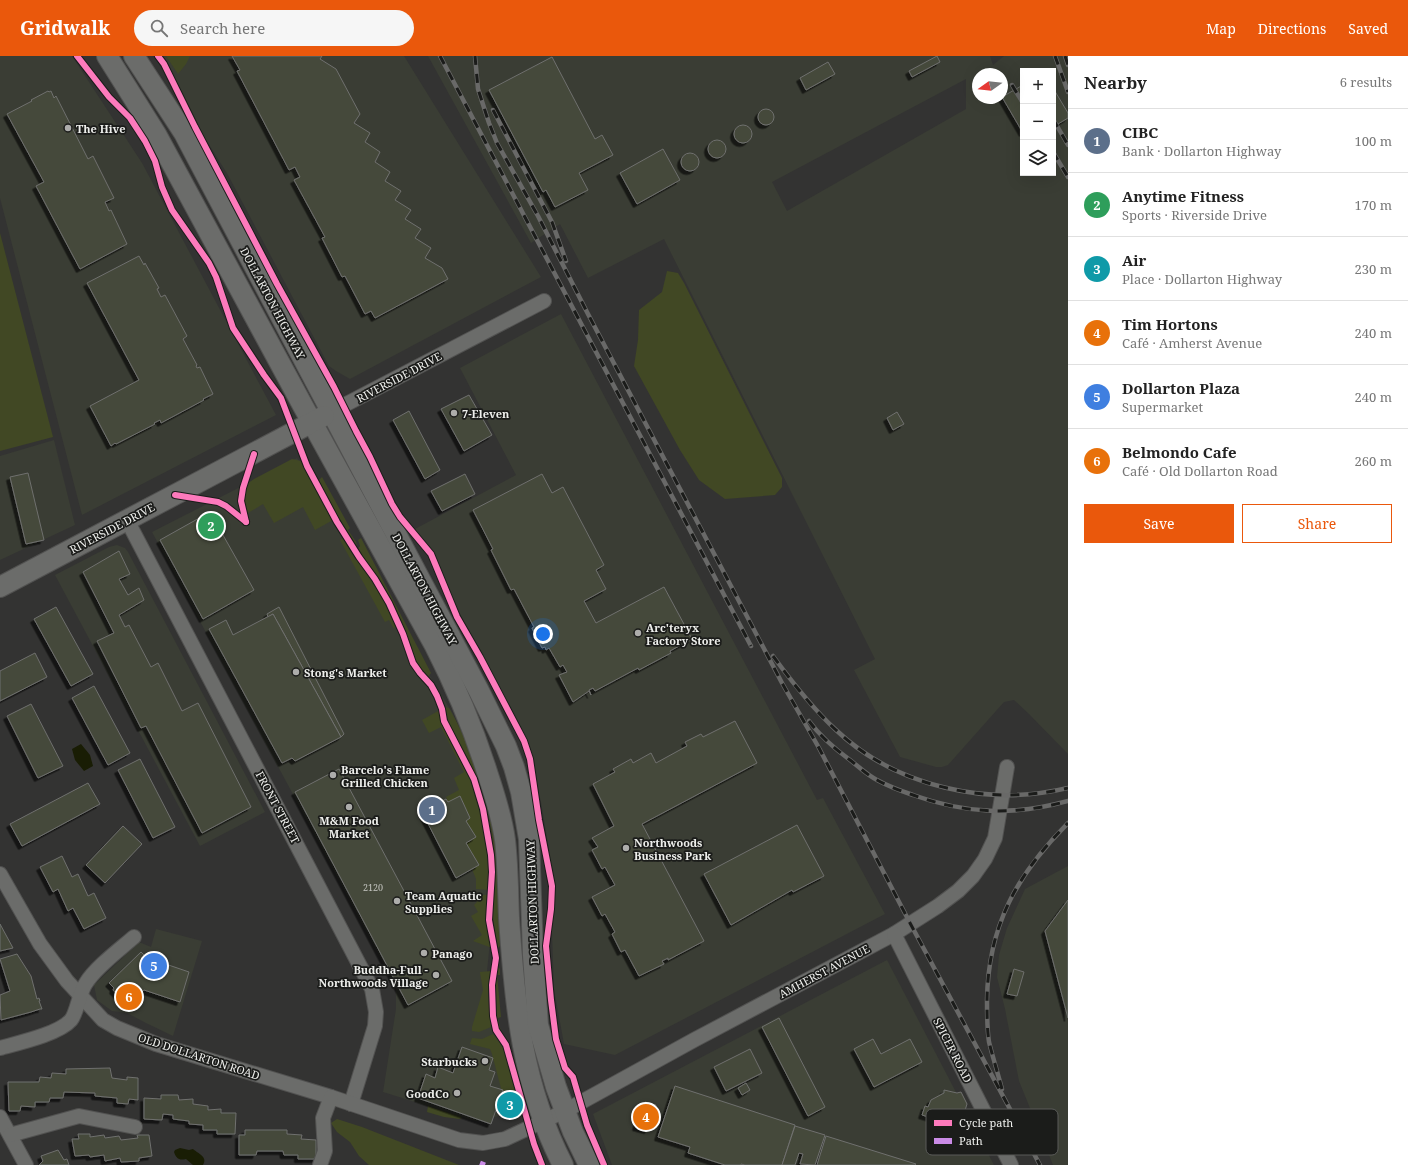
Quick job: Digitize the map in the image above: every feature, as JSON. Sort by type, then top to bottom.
[{"type":"main road","name":"DOLLARTON HIGHWAY","points":[[107,56],[156,134],[455,685],[477,740],[494,793],[505,839],[512,972],[519,1026],[527,1069],[543,1122],[563,1165]]},
{"type":"main road","name":"DOLLARTON HIGHWAY","points":[[134,56],[184,133],[479,691],[506,746],[521,792],[529,839],[533,955],[538,1025],[551,1072],[565,1111],[589,1165]]},
{"type":"main road","name":"RIVERSIDE DRIVE","points":[[0,587],[331,412]]},
{"type":"street","name":"RIVERSIDE DRIVE","points":[[331,412],[544,301]]},
{"type":"street","name":"FRONT STREET","points":[[127,520],[372,989],[376,1012],[375,1026],[351,1104]]},
{"type":"street","name":"AMHERST AVENUE","points":[[565,1111],[694,1040],[894,934],[953,895],[973,876],[985,859],[995,838],[1007,767]]},
{"type":"street","name":"OLD DOLLARTON ROAD","points":[[0,874],[40,944],[67,981],[103,1020],[117,1028],[148,1041],[331,1097],[459,1140],[483,1143],[505,1139],[565,1111]]},
{"type":"street","name":"SPICER ROAD","points":[[894,934],[983,1109]]},
{"type":"street","points":[[0,1048],[30,1040],[57,1030],[65,1025],[72,1018],[85,984],[92,974],[134,936]]},
{"type":"street","points":[[320,1165],[325,1151],[323,1118],[331,1097]]},
{"type":"street","points":[[10,1135],[79,1116],[135,1127]]},
{"type":"street","points":[[0,1117],[26,1165]]},
{"type":"street","name":"SPICER ROAD","points":[[1007,1155],[1012,1165]]},
{"type":"shaded area","points":[[0,56],[72,56],[142,163],[276,415],[82,515],[0,198]]},
{"type":"shaded area","points":[[162,56],[404,56],[541,277],[350,379],[336,371],[329,366],[228,175],[205,138]]},
{"type":"shaded area","points":[[166,56],[190,56],[178,74]]},
{"type":"shaded area","points":[[428,56],[990,56],[993,65],[1004,56],[1068,56],[1068,754],[1014,700],[1004,702],[948,765],[936,767],[900,757],[854,670],[875,659],[664,239],[588,278],[560,224],[531,243]],"holes":[[[966,79],[966,109],[787,211],[772,182]]]},
{"type":"shaded area","points":[[0,233],[53,437],[0,451]]},
{"type":"shaded area","points":[[667,271],[678,273],[684,283],[782,478],[782,487],[775,495],[725,499],[699,480],[680,450],[634,366],[638,340],[639,310],[662,292]]},
{"type":"shaded area","points":[[561,314],[817,800],[823,798],[885,914],[615,1055],[564,1044],[554,989],[549,850],[541,802],[533,769],[512,713],[415,529],[516,475],[460,368]]},
{"type":"shaded area","points":[[54,440],[75,525],[0,560],[0,456]]},
{"type":"shaded area","points":[[297,458],[453,714],[488,801],[496,884],[487,971],[490,1014],[493,1032],[504,1048],[515,1101],[499,1116],[476,1121],[383,1092],[396,1009],[396,986],[152,532]]},
{"type":"shaded area","points":[[292,459],[301,461],[333,520],[315,530],[303,507],[274,523],[263,504],[248,513],[245,506],[247,484]]},
{"type":"shaded area","points":[[322,477],[350,528],[348,530],[357,546],[355,548],[330,507],[318,481]]},
{"type":"shaded area","points":[[343,538],[386,603],[397,627],[394,629],[389,620],[385,622],[340,540]]},
{"type":"shaded area","points":[[361,538],[431,673],[428,677],[417,665],[399,620],[383,588],[357,550],[360,546],[358,540]]},
{"type":"shaded area","points":[[117,545],[125,548],[128,552],[265,812],[200,846],[55,575],[109,547]]},
{"type":"shaded area","points":[[445,707],[449,708],[469,747],[490,810],[499,876],[500,946],[498,948],[492,909],[495,879],[494,856],[487,809],[481,788],[457,742]]},
{"type":"shaded area","points":[[440,710],[444,725],[474,783],[487,842],[489,890],[476,889],[476,879],[472,869],[479,865],[466,843],[466,821],[470,818],[460,797],[448,802],[446,797],[459,790],[454,778],[464,772],[441,727],[429,733],[422,720]]},
{"type":"shaded area","points":[[81,744],[90,755],[93,766],[84,771],[75,760],[72,749]]},
{"type":"shaded area","points":[[1068,866],[1068,1165],[1053,1165],[1049,1155],[1058,1155],[1058,1109],[1030,1109],[1019,1081],[1005,1009],[997,977],[999,955],[1007,928],[1025,889]]},
{"type":"shaded area","points":[[477,895],[488,895],[486,917],[492,948],[473,941],[482,935],[471,916],[478,912],[474,905],[477,902],[474,897]]},
{"type":"shaded area","points":[[156,929],[202,941],[173,1036],[127,1013],[112,1011],[97,1000],[94,985],[139,942],[151,947]]},
{"type":"shaded area","points":[[887,960],[965,1109],[926,1109],[926,1155],[989,1155],[994,1165],[612,1165],[593,1114]]},
{"type":"shaded area","points":[[498,967],[500,969],[500,975],[497,975]]},
{"type":"shaded area","points":[[492,971],[488,995],[491,1027],[479,1032],[472,1031],[483,990],[480,972]]},
{"type":"shaded area","points":[[497,975],[501,1017],[498,1018],[501,1032],[495,1019],[494,1001]]},
{"type":"shaded area","points":[[493,1034],[504,1049],[515,1091],[509,1095],[504,1115],[505,1109],[501,1095],[502,1092],[490,1049],[470,1044],[472,1038],[482,1039]]},
{"type":"shaded area","points":[[428,1106],[462,1117],[460,1119],[444,1117],[427,1112]]},
{"type":"shaded area","points":[[337,1119],[362,1127],[459,1165],[369,1165],[359,1156],[350,1142],[337,1132],[331,1123]]},
{"type":"shaded area","points":[[180,1148],[189,1150],[193,1149],[200,1154],[204,1158],[203,1165],[193,1165],[186,1159],[181,1160],[178,1158],[174,1152]]},
{"type":"building","points":[[232,56],[322,56],[320,59],[336,69],[360,114],[354,123],[370,133],[365,142],[380,152],[375,162],[390,172],[385,181],[401,191],[395,200],[411,210],[405,219],[421,229],[415,238],[431,248],[425,258],[442,268],[448,279],[375,318],[371,311],[365,314],[345,276],[342,277],[322,238],[325,237],[294,180],[300,177],[295,167],[289,170],[237,71],[240,70]]},
{"type":"building","points":[[937,56],[940,62],[912,77],[909,71]]},
{"type":"building","points":[[552,57],[595,139],[602,135],[613,155],[579,173],[588,190],[555,207],[546,190],[543,192],[489,90]]},
{"type":"building","points":[[828,62],[835,74],[806,90],[800,78]]},
{"type":"building","points":[[1020,87],[1020,128],[1006,104],[1008,104],[1008,94]]},
{"type":"building","points":[[48,91],[51,91],[54,98],[56,96],[88,159],[93,156],[114,198],[105,202],[109,211],[111,210],[127,244],[80,269],[36,186],[44,182],[7,114]]},
{"type":"building","points":[[1056,93],[1068,113],[1068,118],[1056,125]]},
{"type":"building","points":[[766,109],[772,111],[774,117],[772,123],[766,125],[760,123],[758,117],[760,111]]},
{"type":"building","points":[[743,125],[749,128],[752,134],[749,140],[743,143],[737,140],[734,134],[737,128]]},
{"type":"building","points":[[713,140],[721,140],[726,145],[724,156],[721,158],[713,158],[708,153],[708,145]]},
{"type":"building","points":[[663,149],[680,180],[637,204],[620,173]]},
{"type":"building","points":[[690,153],[696,156],[699,162],[696,168],[690,171],[684,168],[681,162],[684,156]]},
{"type":"building","points":[[139,256],[144,265],[145,263],[159,288],[157,289],[161,297],[165,295],[187,336],[183,339],[197,365],[197,368],[200,367],[213,394],[161,423],[160,420],[111,446],[90,406],[139,380],[87,283]]},
{"type":"building","points":[[469,395],[492,435],[464,451],[441,409]]},
{"type":"building","points":[[409,411],[440,470],[425,479],[393,420]]},
{"type":"building","points":[[897,412],[904,424],[893,430],[887,418]]},
{"type":"building","points":[[28,473],[44,540],[26,544],[10,477]]},
{"type":"building","points":[[465,474],[475,494],[442,511],[431,491]]},
{"type":"building","points":[[542,474],[552,493],[563,487],[604,565],[596,570],[606,589],[584,601],[596,623],[664,587],[692,639],[670,651],[671,653],[639,670],[638,668],[595,691],[593,688],[589,690],[591,695],[589,691],[573,702],[559,675],[567,672],[563,665],[560,667],[549,648],[546,650],[545,647],[542,648],[532,628],[534,627],[514,589],[511,590],[491,550],[493,549],[473,510]]},
{"type":"building","points":[[210,512],[254,590],[203,619],[160,540]]},
{"type":"building","points":[[119,551],[130,574],[119,579],[128,595],[139,588],[144,600],[119,615],[125,627],[129,625],[151,667],[158,663],[182,711],[198,703],[251,807],[202,833],[146,726],[141,728],[97,641],[114,633],[83,572]]},
{"type":"building","points":[[56,607],[93,674],[71,686],[34,619]]},
{"type":"building","points":[[279,607],[344,734],[341,737],[273,614],[268,617],[267,614]]},
{"type":"building","points":[[273,614],[341,737],[295,761],[292,758],[282,763],[209,629],[226,620],[233,635]]},
{"type":"building","points":[[35,653],[47,677],[0,701],[0,671]]},
{"type":"building","points":[[94,686],[130,753],[108,765],[72,698]]},
{"type":"building","points":[[31,704],[63,766],[38,778],[7,716]]},
{"type":"building","name":"Northwoods Business Park","points":[[735,721],[757,763],[642,824],[704,941],[668,960],[668,958],[662,961],[664,964],[639,976],[625,950],[621,952],[612,934],[615,932],[605,914],[602,916],[592,897],[615,885],[605,867],[602,869],[592,850],[598,847],[592,838],[614,826],[593,784],[615,772],[613,769],[631,759],[633,763],[651,753],[656,763],[687,746],[685,742],[701,734],[703,737]]},
{"type":"building","points":[[140,759],[175,827],[153,838],[118,770]]},
{"type":"building","points":[[339,769],[452,981],[408,1005],[295,792]]},
{"type":"building","points":[[88,783],[100,804],[22,846],[10,824]]},
{"type":"building","points":[[460,796],[470,818],[466,821],[476,837],[466,843],[479,865],[456,878],[422,812],[446,799],[448,802]]},
{"type":"building","points":[[797,825],[824,876],[793,892],[792,890],[731,925],[704,874]]},
{"type":"building","points":[[123,826],[142,844],[105,883],[86,865]]},
{"type":"building","points":[[62,856],[72,877],[78,874],[88,896],[94,893],[106,918],[84,929],[73,908],[68,911],[58,889],[53,892],[40,867]]},
{"type":"building","points":[[1068,900],[1068,1018],[1045,931]]},
{"type":"building","points":[[0,924],[13,948],[0,951]]},
{"type":"building","points":[[141,952],[145,956],[141,958],[146,963],[151,959],[189,972],[180,1002],[144,990],[127,1005],[113,990],[114,988],[109,983]]},
{"type":"building","points":[[17,954],[31,976],[37,999],[39,998],[42,1009],[1,1020],[0,995],[10,991],[0,959]]},
{"type":"building","points":[[1014,969],[1024,972],[1017,996],[1007,994]]},
{"type":"building","points":[[779,1018],[825,1107],[808,1116],[762,1027]]},
{"type":"building","points":[[873,1039],[881,1054],[910,1039],[922,1062],[874,1087],[854,1049]]},
{"type":"building","points":[[462,1047],[493,1058],[489,1070],[495,1072],[490,1086],[503,1090],[491,1124],[418,1098],[426,1074],[435,1078],[438,1067],[453,1073]]},
{"type":"building","points":[[750,1049],[762,1073],[726,1091],[714,1067]]},
{"type":"building","points":[[110,1068],[112,1078],[127,1080],[127,1077],[138,1078],[138,1100],[129,1099],[128,1104],[117,1103],[117,1098],[95,1096],[95,1093],[64,1092],[63,1098],[50,1098],[49,1102],[35,1102],[35,1107],[21,1106],[20,1111],[9,1111],[8,1082],[39,1082],[40,1077],[51,1078],[52,1073],[66,1074],[66,1069]]},
{"type":"building","points":[[746,1083],[750,1090],[742,1095],[738,1088]]},
{"type":"building","points":[[675,1086],[795,1125],[782,1165],[725,1165],[688,1153],[690,1147],[658,1137]]},
{"type":"building","points":[[944,1090],[957,1093],[961,1092],[967,1104],[965,1109],[926,1109],[926,1116],[922,1115],[925,1106],[928,1107],[931,1100],[944,1093]]},
{"type":"building","points":[[161,1095],[178,1095],[179,1100],[193,1099],[193,1104],[208,1106],[208,1110],[221,1109],[221,1113],[236,1113],[235,1134],[217,1134],[217,1130],[203,1130],[203,1125],[189,1124],[189,1121],[173,1119],[173,1115],[163,1114],[162,1120],[144,1119],[144,1098],[161,1099]]},
{"type":"building","points":[[645,1102],[656,1105],[654,1111],[656,1112],[648,1130],[636,1127]]},
{"type":"building","points":[[795,1126],[825,1135],[815,1165],[800,1164],[803,1154],[799,1153],[795,1165],[782,1165]]},
{"type":"building","points":[[245,1130],[287,1130],[287,1134],[302,1135],[301,1139],[316,1140],[316,1159],[298,1159],[298,1155],[284,1155],[283,1151],[257,1151],[256,1155],[239,1155],[239,1135],[245,1135]]},
{"type":"building","points":[[78,1134],[90,1134],[90,1137],[104,1135],[105,1138],[119,1136],[121,1140],[138,1138],[137,1135],[149,1135],[152,1156],[139,1158],[139,1161],[121,1162],[120,1158],[105,1161],[104,1155],[90,1157],[89,1155],[75,1156],[72,1139],[79,1139]]},
{"type":"building","points":[[826,1136],[916,1164],[817,1165]]},
{"type":"building","points":[[58,1150],[64,1160],[67,1159],[69,1165],[39,1165],[43,1161],[41,1156]]},
{"type":"railway","points":[[440,56],[751,646]]},
{"type":"railway","points":[[475,56],[478,89],[497,143],[538,216],[782,683],[819,748],[910,923],[1010,1109]]},
{"type":"railway","points":[[1055,56],[1068,92]]},
{"type":"railway","points":[[1065,56],[1068,65]]},
{"type":"railway","points":[[1012,85],[1020,98]]},
{"type":"railway","points":[[493,110],[552,222],[566,261]]},
{"type":"railway","points":[[1056,124],[1068,145]]},
{"type":"railway","points":[[1056,157],[1068,177]]},
{"type":"railway","points":[[773,656],[827,722],[860,750],[886,766],[944,788],[975,793],[1006,795],[1038,793],[1068,788]]},
{"type":"railway","points":[[809,721],[828,742],[870,776],[895,788],[933,801],[952,806],[990,811],[1028,809],[1068,801]]},
{"type":"railway","points":[[1002,1089],[989,1042],[987,1027],[989,973],[993,948],[1000,925],[1020,882],[1050,842],[1068,823]]},
{"type":"railway","points":[[1035,1155],[1040,1165]]},
{"type":"marked path","points":[[480,1163],[485,1165]]},
{"type":"cycle path","points":[[77,56],[109,97],[130,118],[145,141],[155,161],[162,187],[172,210],[209,263],[216,277],[233,328],[281,398],[307,466],[337,522],[389,603],[403,634],[413,663],[431,685],[437,696],[442,709],[444,721],[474,779],[483,809],[491,855],[492,872],[489,920],[496,958],[492,985],[493,1016],[496,1030],[506,1045],[534,1144],[542,1165]]},
{"type":"cycle path","points":[[158,56],[164,64],[195,127],[277,284],[334,387],[392,504],[400,517],[431,554],[457,617],[480,657],[524,741],[530,759],[539,820],[552,886],[551,909],[546,946],[556,1039],[565,1068],[573,1077],[587,1125],[604,1165]]},
{"type":"cycle path","points":[[246,522],[241,501],[243,488],[254,454]]},
{"type":"cycle path","points":[[175,495],[218,502],[226,506],[246,522]]},
{"type":"place","name":"The Hive","points":[[68,128]]},
{"type":"place","name":"7-Eleven","points":[[454,413]]},
{"type":"place","name":"Anytime Fitness","points":[[211,526]]},
{"type":"place","name":"Arc'teryx Factory Store","points":[[638,633]]},
{"type":"place","name":"Stong's Market","points":[[296,672]]},
{"type":"place","name":"Barcelo's Flame Grilled Chicken","points":[[333,775]]},
{"type":"place","name":"M&M Food Market","points":[[349,807]]},
{"type":"place","name":"CIBC","points":[[432,810]]},
{"type":"place","name":"Northwoods Business Park","points":[[626,848]]},
{"type":"place","name":"Team Aquatic Supplies","points":[[397,901]]},
{"type":"place","name":"Panago","points":[[424,953]]},
{"type":"place","name":"Dollarton Plaza","points":[[154,966]]},
{"type":"place","name":"Buddha-Full - Northwoods Village","points":[[436,975]]},
{"type":"place","name":"Belmondo Cafe","points":[[129,997]]},
{"type":"place","name":"Starbucks","points":[[485,1061]]},
{"type":"place","name":"GoodCo","points":[[457,1093]]},
{"type":"place","name":"Air","points":[[510,1105]]},
{"type":"place","name":"Tim Hortons","points":[[646,1117]]}]
